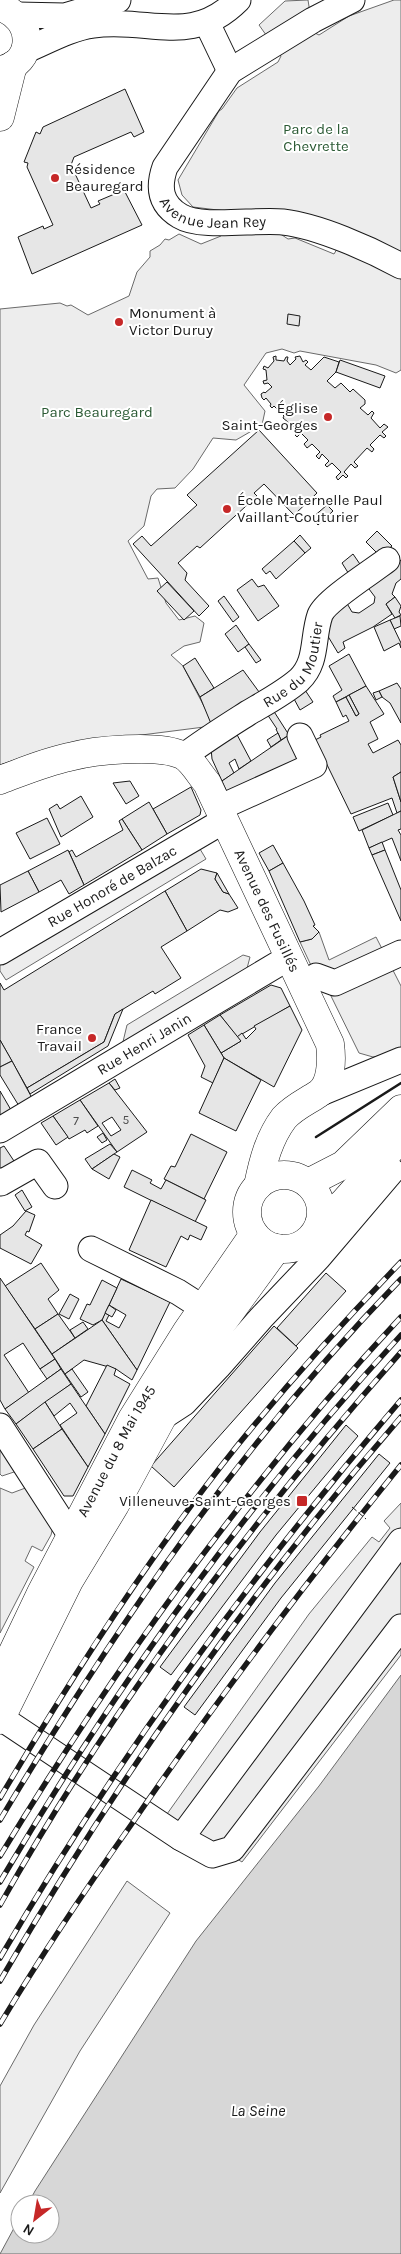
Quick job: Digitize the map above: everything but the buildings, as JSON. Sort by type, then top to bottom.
[{"type":"main road","points":[[0,117],[12,62],[26,32],[9,11]]},
{"type":"main road","points":[[0,780],[69,756],[115,750],[153,749],[170,751],[184,756]]},
{"type":"main road","name":"Avenue des Fusillés","points":[[184,756],[207,783],[330,1044],[332,1059],[326,1083]]},
{"type":"main road","points":[[258,1186],[268,1146],[286,1116],[326,1083]]},
{"type":"main road","points":[[384,1147],[344,1165],[302,1180],[276,1176],[266,1179],[258,1186],[249,1199],[248,1223],[288,1246],[309,1240],[319,1225],[344,1202],[384,1147],[401,1109]]},
{"type":"main road","points":[[286,1116],[285,1144],[288,1160],[302,1180],[315,1192],[320,1202],[321,1214],[319,1225]]},
{"type":"main road","name":"Avenue du 8 Mai 1945","points":[[0,1679],[70,1536],[148,1392],[203,1308],[288,1246]]},
{"type":"main road","name":"Avenue du 8 Mai 1945","points":[[1,1719],[69,1581],[115,1505],[161,1418],[206,1345],[288,1246]]},
{"type":"street","points":[[12,62],[90,25],[119,23],[174,28],[207,23],[228,11],[238,0]]},
{"type":"street","points":[[207,23],[230,71],[314,20],[352,0]]},
{"type":"street","points":[[9,11],[67,8],[111,1]]},
{"type":"street","name":"Avenue Jean Rey","points":[[230,71],[165,167],[160,182],[166,203],[182,218],[197,222],[284,222],[359,246],[401,266]]},
{"type":"street","name":"Rue du Moutier","points":[[184,756],[215,733],[266,703],[299,679],[309,666],[315,650],[320,614],[328,604],[387,560]]},
{"type":"street","name":"Rue Honoré de Balzac","points":[[0,952],[222,814],[314,764],[300,736]]},
{"type":"street","points":[[316,976],[335,983],[401,953]]},
{"type":"street","name":"Rue Henri Janin","points":[[0,1130],[288,958]]},
{"type":"street","points":[[326,1083],[401,1060]]},
{"type":"street","name":"Avenue du 8 Mai 1945","points":[[161,1418],[184,1403],[218,1368],[261,1318],[288,1246],[392,1171],[384,1147]]},
{"type":"street","points":[[0,1181],[1,1183],[38,1162],[55,1186]]},
{"type":"street","points":[[91,1249],[178,1292],[203,1308]]},
{"type":"street","points":[[0,1426],[70,1536]]},
{"type":"street","points":[[181,1838],[401,1541]]},
{"type":"street","points":[[1,1719],[181,1838],[212,1855],[232,1849],[401,1627]]},
{"type":"shaded area","name":"Parc de la Chevrette","points":[[308,0],[313,32],[319,35],[349,16],[394,0],[401,0],[401,260],[226,211],[193,207],[182,195],[178,180],[219,111],[237,88],[278,62],[281,56],[259,25],[285,1]]},
{"type":"shaded area","name":"Parc Beauregard","points":[[232,216],[273,229],[288,239],[295,238],[334,254],[337,249],[401,278],[401,370],[396,373],[376,365],[300,351],[294,353],[282,349],[266,353],[244,385],[265,411],[262,425],[236,440],[213,438],[193,469],[175,488],[157,489],[151,496],[144,526],[128,541],[148,579],[158,578],[166,603],[179,620],[195,616],[204,623],[200,642],[184,646],[171,655],[183,666],[208,714],[212,726],[118,738],[40,751],[0,765],[0,309],[60,303],[67,306],[71,305],[88,315],[129,296],[137,272],[150,257],[150,251],[160,245],[165,239],[169,240],[179,234],[201,244],[221,236]]},
{"type":"shaded area","points":[[197,844],[206,859],[6,980],[0,971],[0,963]]},
{"type":"shaded area","points":[[319,932],[329,960],[376,937],[401,986],[401,1048],[390,1054],[373,1057],[359,1053],[330,994],[316,976],[300,942],[312,939]]},
{"type":"shaded area","points":[[243,955],[250,957],[245,976],[121,1050],[127,1025]]},
{"type":"shaded area","points":[[0,1445],[17,1471],[2,1476],[0,1474]]},
{"type":"shaded area","points":[[28,1487],[53,1527],[51,1535],[42,1551],[32,1546],[25,1561],[34,1567],[0,1633],[0,1488],[12,1493]]},
{"type":"shaded area","points":[[401,1503],[401,1655],[242,1862],[167,1814],[309,1614],[372,1537],[379,1542],[390,1528],[384,1521]]},
{"type":"shaded area","points":[[127,1881],[170,1913],[80,2051],[0,2193],[0,2086],[34,2025]]},
{"type":"water","name":"La Seine","points":[[401,1675],[401,2254],[0,2254],[10,2236],[10,2244],[60,2244],[60,2194],[33,2194],[35,2191],[196,1941],[319,1786]]},
{"type":"railway","points":[[0,1798],[83,1662],[173,1530],[237,1446],[297,1375],[401,1262]]},
{"type":"railway","points":[[0,1820],[90,1676],[184,1538],[234,1471],[287,1406],[342,1342],[401,1279]]},
{"type":"railway","points":[[0,1856],[90,1714],[187,1576],[237,1509],[290,1444],[401,1317]]},
{"type":"railway","points":[[0,1882],[90,1738],[186,1598],[290,1463],[401,1335]]},
{"type":"railway","points":[[0,1905],[43,1831],[89,1759],[136,1687],[186,1618],[290,1482],[401,1352]]},
{"type":"railway","points":[[0,1958],[90,1811],[188,1670],[291,1533],[401,1400]]},
{"type":"railway","points":[[0,1981],[90,1833],[187,1690],[291,1551],[401,1417]]},
{"type":"railway","points":[[0,2024],[80,1899],[163,1779],[296,1598],[401,1465]]},
{"type":"fence","points":[[352,1507],[366,1519]]},
{"type":"wall","points":[[316,1137],[401,1083]]},
{"type":"place","name":"Résidence Beauregard","points":[[55,178]]},
{"type":"place","name":"Monument à Victor Duruy","points":[[119,322]]},
{"type":"place","name":"Église Saint-Georges","points":[[328,417]]},
{"type":"place","name":"École Maternelle Paul Vaillant-Couturier","points":[[227,509]]},
{"type":"place","name":"France Travail","points":[[92,1038]]},
{"type":"place","name":"Villeneuve-Saint-Georges","points":[[302,1501]]}]
